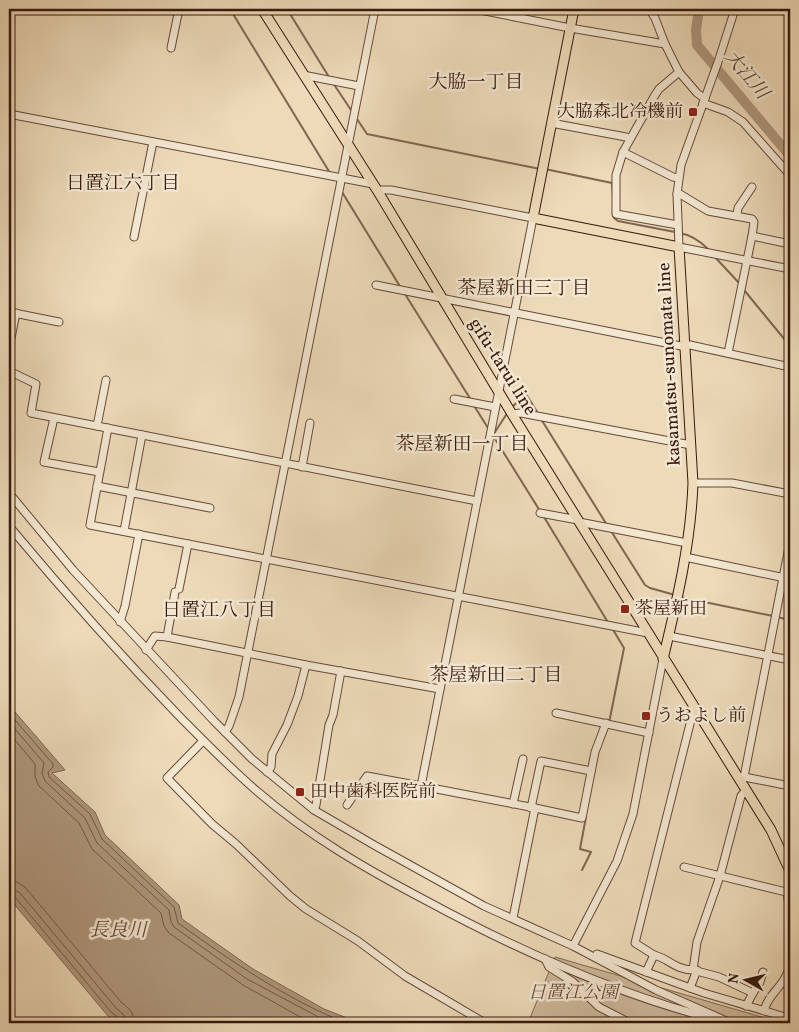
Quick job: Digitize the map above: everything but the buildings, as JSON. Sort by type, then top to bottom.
[{"type":"main road","name":"gifu-tarui line","points":[[262,9],[375,187],[663,659],[742,778],[746,790],[771,830],[790,871]]},
{"type":"main road","points":[[533,218],[574,9]]},
{"type":"main road","name":"kasamatsu-sunomata line","points":[[533,218],[679,247],[691,446],[692,506],[685,557],[663,659]]},
{"type":"street","points":[[171,48],[179,9]]},
{"type":"street","points":[[225,732],[239,697],[375,9]]},
{"type":"street","points":[[476,9],[570,28],[665,44]]},
{"type":"street","points":[[649,9],[680,72],[697,93],[704,101],[728,112],[742,122],[790,175]]},
{"type":"street","points":[[734,9],[718,62],[684,154],[678,178],[679,247],[790,269]]},
{"type":"street","points":[[678,225],[616,214],[616,175],[623,152],[659,89],[680,72]]},
{"type":"street","points":[[303,75],[359,86]]},
{"type":"street","points":[[9,114],[341,178],[375,187],[533,218],[421,786]]},
{"type":"street","points":[[551,123],[630,139]]},
{"type":"street","points":[[134,237],[153,142]]},
{"type":"street","points":[[623,152],[678,178]]},
{"type":"street","points":[[737,216],[738,208],[752,187]]},
{"type":"street","points":[[677,194],[708,211],[752,219],[754,222],[728,353]]},
{"type":"street","points":[[752,236],[790,244]]},
{"type":"street","points":[[376,285],[513,314],[680,346],[690,345],[790,366]]},
{"type":"street","points":[[9,348],[12,312],[59,322]]},
{"type":"street","points":[[9,372],[36,384],[31,413],[477,501]]},
{"type":"street","points":[[98,426],[106,380]]},
{"type":"street","points":[[454,399],[495,408]]},
{"type":"street","points":[[512,414],[521,413],[691,446]]},
{"type":"street","points":[[54,418],[44,462],[99,472]]},
{"type":"street","points":[[302,467],[310,423]]},
{"type":"street","points":[[108,428],[90,524],[648,633]]},
{"type":"street","points":[[124,531],[142,435]]},
{"type":"street","points":[[692,483],[732,483],[790,494]]},
{"type":"street","points":[[97,486],[210,508]]},
{"type":"street","points":[[9,493],[73,570],[146,650],[225,732],[267,772],[314,810],[456,891],[573,946],[656,990],[730,1023]]},
{"type":"street","points":[[540,513],[687,543]]},
{"type":"street","points":[[9,526],[156,692],[214,751],[257,791],[306,830],[363,867],[466,922],[571,971],[705,1017],[730,1023]]},
{"type":"street","points":[[120,622],[125,606],[139,534]]},
{"type":"street","points":[[790,542],[787,578],[742,778],[790,786]]},
{"type":"street","points":[[167,637],[188,544]]},
{"type":"street","points":[[685,557],[787,578]]},
{"type":"street","points":[[146,650],[155,636],[167,637],[440,689]]},
{"type":"street","points":[[669,636],[790,660]]},
{"type":"street","points":[[573,946],[617,861],[633,814],[663,659]]},
{"type":"street","points":[[267,772],[271,767],[272,754],[287,725],[298,696],[306,665]]},
{"type":"street","points":[[314,810],[341,671]]},
{"type":"street","points":[[694,708],[635,943],[679,968],[695,970],[719,977],[753,993]]},
{"type":"street","points":[[556,713],[649,733]]},
{"type":"street","points":[[346,805],[367,776],[582,818],[597,745],[606,723]]},
{"type":"street","points":[[201,743],[167,778],[212,824],[306,909],[358,941],[405,976],[485,1023]]},
{"type":"street","points":[[513,804],[523,758]]},
{"type":"street","points":[[513,918],[541,761],[591,771]]},
{"type":"street","points":[[690,988],[695,970],[697,942],[720,876],[740,796],[746,790]]},
{"type":"street","points":[[684,867],[789,893],[790,912]]},
{"type":"street","points":[[587,953],[597,954],[690,988],[782,1016]]},
{"type":"street","points":[[646,972],[654,955]]},
{"type":"street","points":[[545,958],[549,967],[573,982],[599,1007],[630,1023]]},
{"type":"street","points":[[764,1011],[768,1001],[788,975],[790,963]]},
{"type":"street","points":[[746,1006],[760,982],[763,972]]},
{"type":"green space","name":"日置江公園","points":[[555,957],[772,1020],[771,1023],[528,1023]]},
{"type":"water","name":"長良川","points":[[9,705],[65,770],[52,773],[95,812],[105,835],[179,905],[182,919],[253,969],[324,1009],[360,1023],[118,1023],[108,1016],[9,898]]},
{"type":"waterway","points":[[230,9],[330,173]]},
{"type":"waterway","points":[[287,9],[329,77]]},
{"type":"waterway","name":"大江川","points":[[699,9],[696,30],[697,45],[790,156]]},
{"type":"waterway","points":[[333,83],[353,113]]},
{"type":"waterway","points":[[357,119],[367,134],[540,169]]},
{"type":"waterway","points":[[545,169],[612,183],[613,195]]},
{"type":"waterway","points":[[342,192],[401,288]]},
{"type":"waterway","points":[[613,214],[614,218],[618,221],[675,232]]},
{"type":"waterway","points":[[680,233],[688,235],[708,249]]},
{"type":"waterway","points":[[714,256],[740,284]]},
{"type":"waterway","points":[[744,290],[790,346]]},
{"type":"waterway","points":[[405,294],[471,400]]},
{"type":"waterway","points":[[511,408],[526,394],[539,415]]},
{"type":"waterway","points":[[473,404],[488,428]]},
{"type":"waterway","points":[[493,435],[508,412]]},
{"type":"waterway","points":[[541,419],[607,525]]},
{"type":"waterway","points":[[492,434],[540,511]]},
{"type":"waterway","points":[[544,517],[609,624]]},
{"type":"waterway","points":[[611,531],[645,585],[675,595]]},
{"type":"waterway","points":[[680,597],[773,616]]},
{"type":"waterway","points":[[777,617],[790,620]]},
{"type":"waterway","points":[[609,723],[624,648],[612,628]]},
{"type":"waterway","points":[[582,870],[591,852],[580,849],[586,817]]},
{"type":"tunnel","points":[[782,1016],[790,1018]]},
{"type":"place","name":"大脇森北冷機前","points":[[693,112]]},
{"type":"place","name":"茶屋新田","points":[[625,609]]},
{"type":"place","name":"うおよし前","points":[[646,716]]},
{"type":"place","name":"田中歯科医院前","points":[[300,792]]},
{"type":"district","name":"大脇一丁目","points":[[476,83]]},
{"type":"district","name":"日置江六丁目","points":[[123,184]]},
{"type":"district","name":"茶屋新田三丁目","points":[[524,289]]},
{"type":"district","name":"茶屋新田一丁目","points":[[462,445]]},
{"type":"district","name":"日置江八丁目","points":[[219,611]]},
{"type":"district","name":"茶屋新田二丁目","points":[[496,676]]}]
